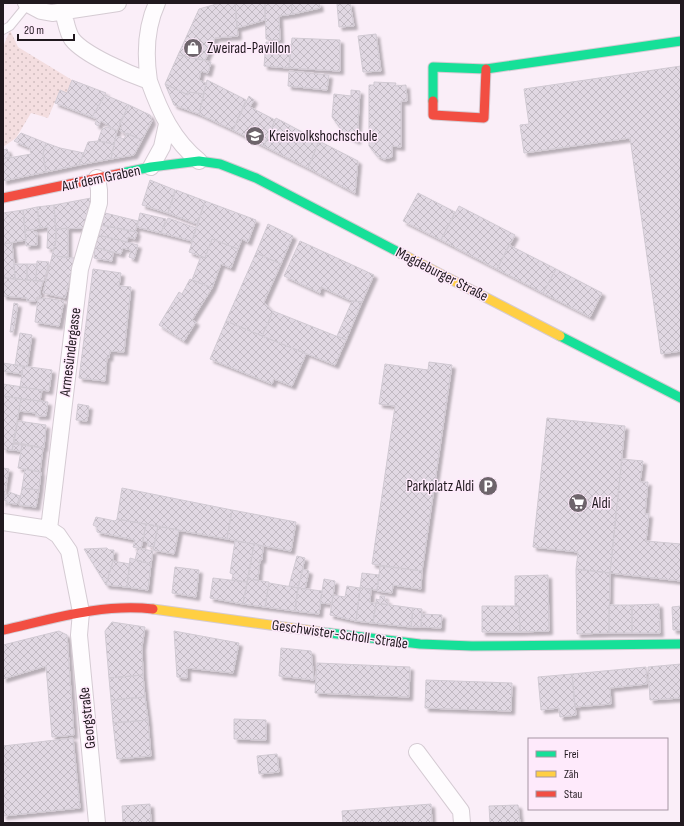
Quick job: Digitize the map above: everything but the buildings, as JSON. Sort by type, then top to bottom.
[{"type":"street","points":[[27,4],[41,11],[52,13],[118,3]]},
{"type":"street","points":[[157,3],[151,16],[147,42],[146,62],[149,81],[167,124],[186,151],[199,161]]},
{"type":"street","points":[[63,12],[69,34],[76,43],[128,74],[149,81]]},
{"type":"street","points":[[486,69],[484,118],[433,115],[433,67],[486,69],[681,41]]},
{"type":"street","points":[[151,167],[162,147],[167,124]]},
{"type":"street","name":"Auf dem Graben","points":[[3,198],[151,167],[199,161]]},
{"type":"street","name":"Magdeburger Straße","points":[[199,161],[220,164],[256,178],[681,398]]},
{"type":"street","name":"Armesündergasse","points":[[49,528],[80,269],[99,203],[97,178]]},
{"type":"street","points":[[3,522],[49,528]]},
{"type":"street","name":"Georgstraße","points":[[49,528],[58,535],[69,551],[81,612],[79,635],[97,823]]},
{"type":"street","name":"Geschwister-Scholl-Straße","points":[[3,630],[81,612],[122,607],[150,608],[372,639],[420,644],[472,646],[681,644]]},
{"type":"street","points":[[417,752],[461,811],[462,823]]},
{"type":"lane","points":[[3,30],[10,26],[27,4]]},
{"type":"shaded area","points":[[10,30],[18,47],[72,80],[67,93],[60,90],[48,118],[31,113],[16,138],[3,147],[3,47]]},
{"type":"traffic: fast","points":[[433,101],[433,67],[486,69],[681,41]]},
{"type":"traffic: fast","points":[[122,173],[151,167],[199,161],[220,164],[256,178],[402,254]]},
{"type":"traffic: fast","points":[[560,336],[681,398]]},
{"type":"traffic: fast","points":[[321,632],[420,644],[472,646],[681,644]]},
{"type":"traffic: slow","points":[[402,254],[560,336]]},
{"type":"traffic: slow","points":[[153,609],[321,632]]},
{"type":"traffic: jam","points":[[433,101],[433,115],[484,118],[486,69]]},
{"type":"traffic: jam","points":[[3,198],[122,173]]},
{"type":"traffic: jam","points":[[3,630],[96,610],[115,608],[153,609]]},
{"type":"place","name":"Zweirad-Pavillon","points":[[193,48]]},
{"type":"place","name":"Kreisvolkshochschule","points":[[255,136]]},
{"type":"place","name":"Parkplatz Aldi","points":[[488,486]]},
{"type":"place","name":"Aldi","points":[[578,503]]}]
